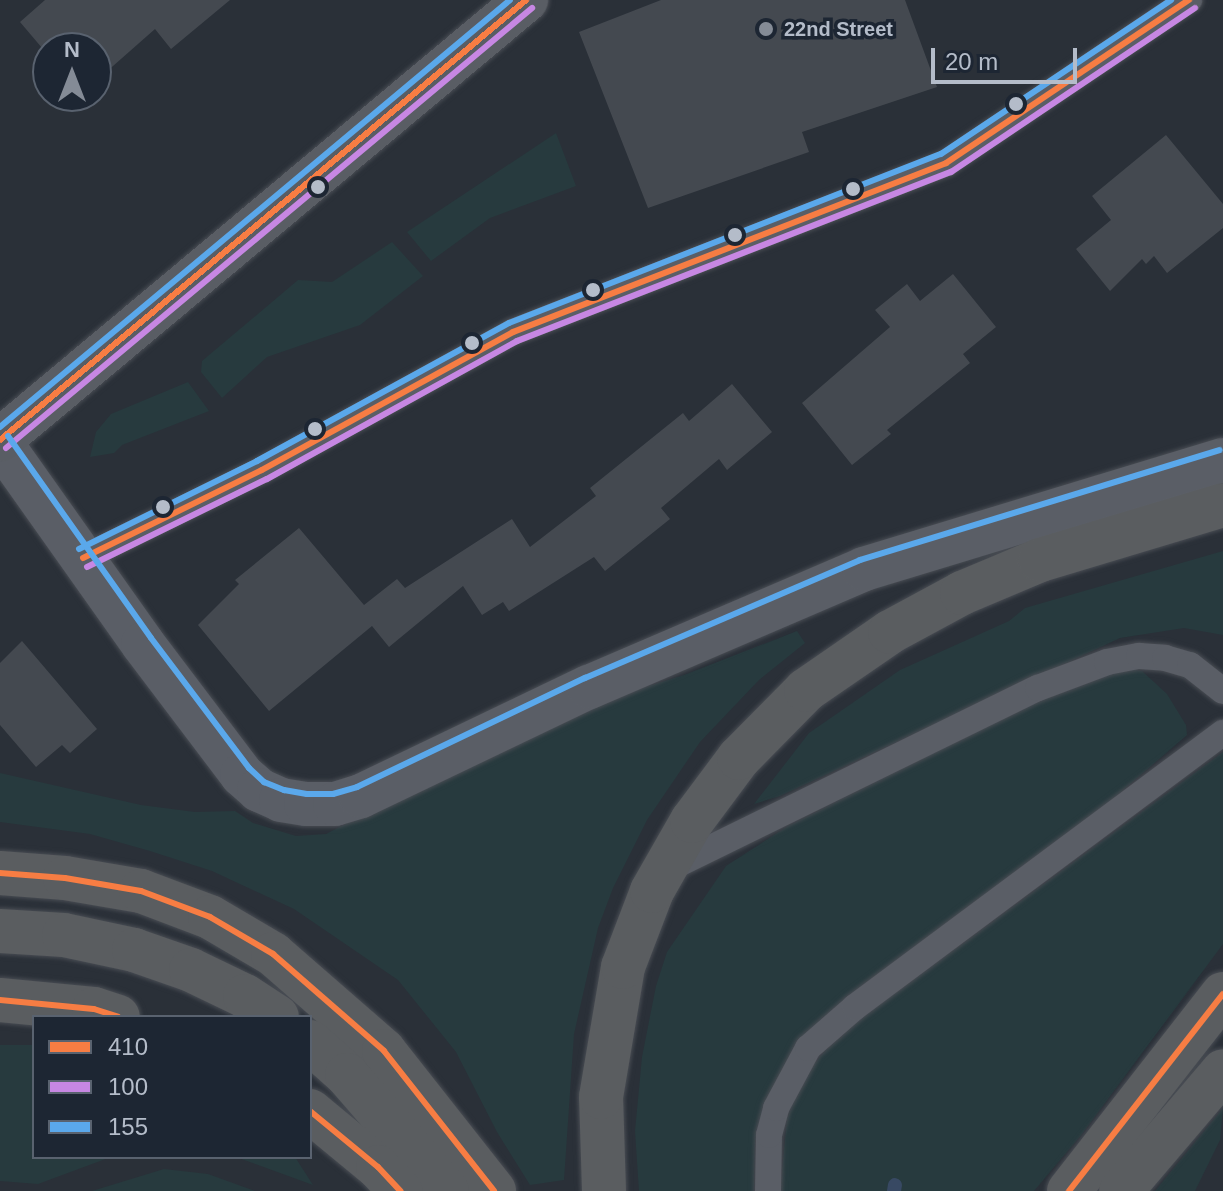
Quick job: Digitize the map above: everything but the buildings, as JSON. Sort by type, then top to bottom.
[{"type":"highway","points":[[604,1191],[601,1097],[623,967],[652,891],[692,821],[739,758],[806,690],[890,632],[962,593],[1040,560],[1223,505]]},
{"type":"highway","points":[[0,873],[65,878],[141,891],[210,917],[273,954],[384,1051],[494,1191]]},
{"type":"highway","points":[[0,931],[64,935],[134,950],[191,970],[245,996],[274,1015]]},
{"type":"highway","points":[[1069,1191],[1223,994]]},
{"type":"highway","points":[[0,1000],[94,1009],[112,1015]]},
{"type":"highway","points":[[312,1044],[385,1116],[447,1191]]},
{"type":"highway","points":[[1121,1191],[1223,1071]]},
{"type":"highway","points":[[312,1113],[378,1167],[400,1191]]},
{"type":"street","points":[[526,0],[0,441],[242,775],[259,790],[281,800],[335,804],[361,796],[589,687],[864,569],[1223,460]]},
{"type":"lane","points":[[83,558],[262,470],[513,332],[946,163],[1189,0]]},
{"type":"lane","points":[[664,870],[1038,688],[1107,662],[1139,656],[1165,658],[1190,665],[1223,691]]},
{"type":"lane","points":[[768,1191],[769,1135],[776,1108],[808,1048],[855,1007],[1223,733]]},
{"type":"green space","points":[[556,133],[576,186],[490,218],[431,261],[407,232]]},
{"type":"green space","points":[[392,242],[423,276],[360,325],[267,357],[222,398],[201,372],[202,361],[298,280],[332,282]]},
{"type":"green space","points":[[188,382],[209,411],[122,445],[114,453],[90,457],[96,432],[111,414]]},
{"type":"green space","points":[[1223,551],[1223,635],[1184,628],[1120,638],[780,796],[754,804],[809,733],[900,670],[1009,621],[1025,608]]},
{"type":"green space","points":[[797,631],[805,643],[759,680],[700,742],[647,820],[613,888],[598,928],[574,1034],[564,1180],[530,1185],[497,1132],[456,1052],[398,980],[294,909],[212,871],[150,851],[90,834],[0,822],[0,773],[141,805],[195,812],[235,811],[253,823],[296,836],[326,834],[454,768],[613,697],[684,675]]},
{"type":"green space","points":[[1124,668],[1142,671],[1167,694],[1186,725],[1187,735],[1071,835],[910,952],[765,1104],[755,1143],[754,1191],[639,1191],[635,1131],[642,1057],[656,986],[667,952],[726,866],[788,826],[1080,680]]},
{"type":"green space","points":[[1223,752],[1223,944],[1082,1134],[1034,1191],[780,1191],[787,1119],[800,1082],[823,1053],[863,1017]]},
{"type":"green space","points":[[0,1045],[32,1045],[32,1159],[106,1159],[38,1184],[0,1181]]},
{"type":"green space","points":[[1223,1108],[1220,1140],[1195,1191],[1155,1191]]},
{"type":"green space","points":[[242,1159],[296,1159],[313,1185]]},
{"type":"green space","points":[[164,1169],[208,1174],[255,1191],[92,1191]]},
{"type":"waterway","points":[[894,1191],[895,1185]]},
{"type":"transit line","name":"155","points":[[0,427],[510,0]]},
{"type":"transit line","name":"410","points":[[0,440],[526,0]]},
{"type":"transit line","name":"155","points":[[79,549],[257,461],[509,323],[941,154],[1171,0]]},
{"type":"transit line","name":"410","points":[[83,558],[262,470],[513,332],[946,163],[1189,0]]},
{"type":"transit line","name":"100","points":[[6,448],[532,8]]},
{"type":"transit line","name":"100","points":[[87,567],[267,479],[517,341],[951,172],[1195,8]]},
{"type":"transit line","name":"155","points":[[8,436],[151,638],[249,768],[264,782],[307,794],[333,794],[357,787],[585,678],[860,560],[1220,450]]},
{"type":"transit line","name":"410","points":[[0,873],[65,878],[141,891],[210,917],[273,954],[384,1051],[494,1191]]},
{"type":"transit line","name":"410","points":[[1069,1191],[1223,994]]},
{"type":"transit line","name":"410","points":[[0,1000],[94,1009],[112,1015]]},
{"type":"transit line","name":"410","points":[[312,1113],[378,1167],[400,1191]]},
{"type":"place","name":"22nd Street","points":[[766,29]]}]
